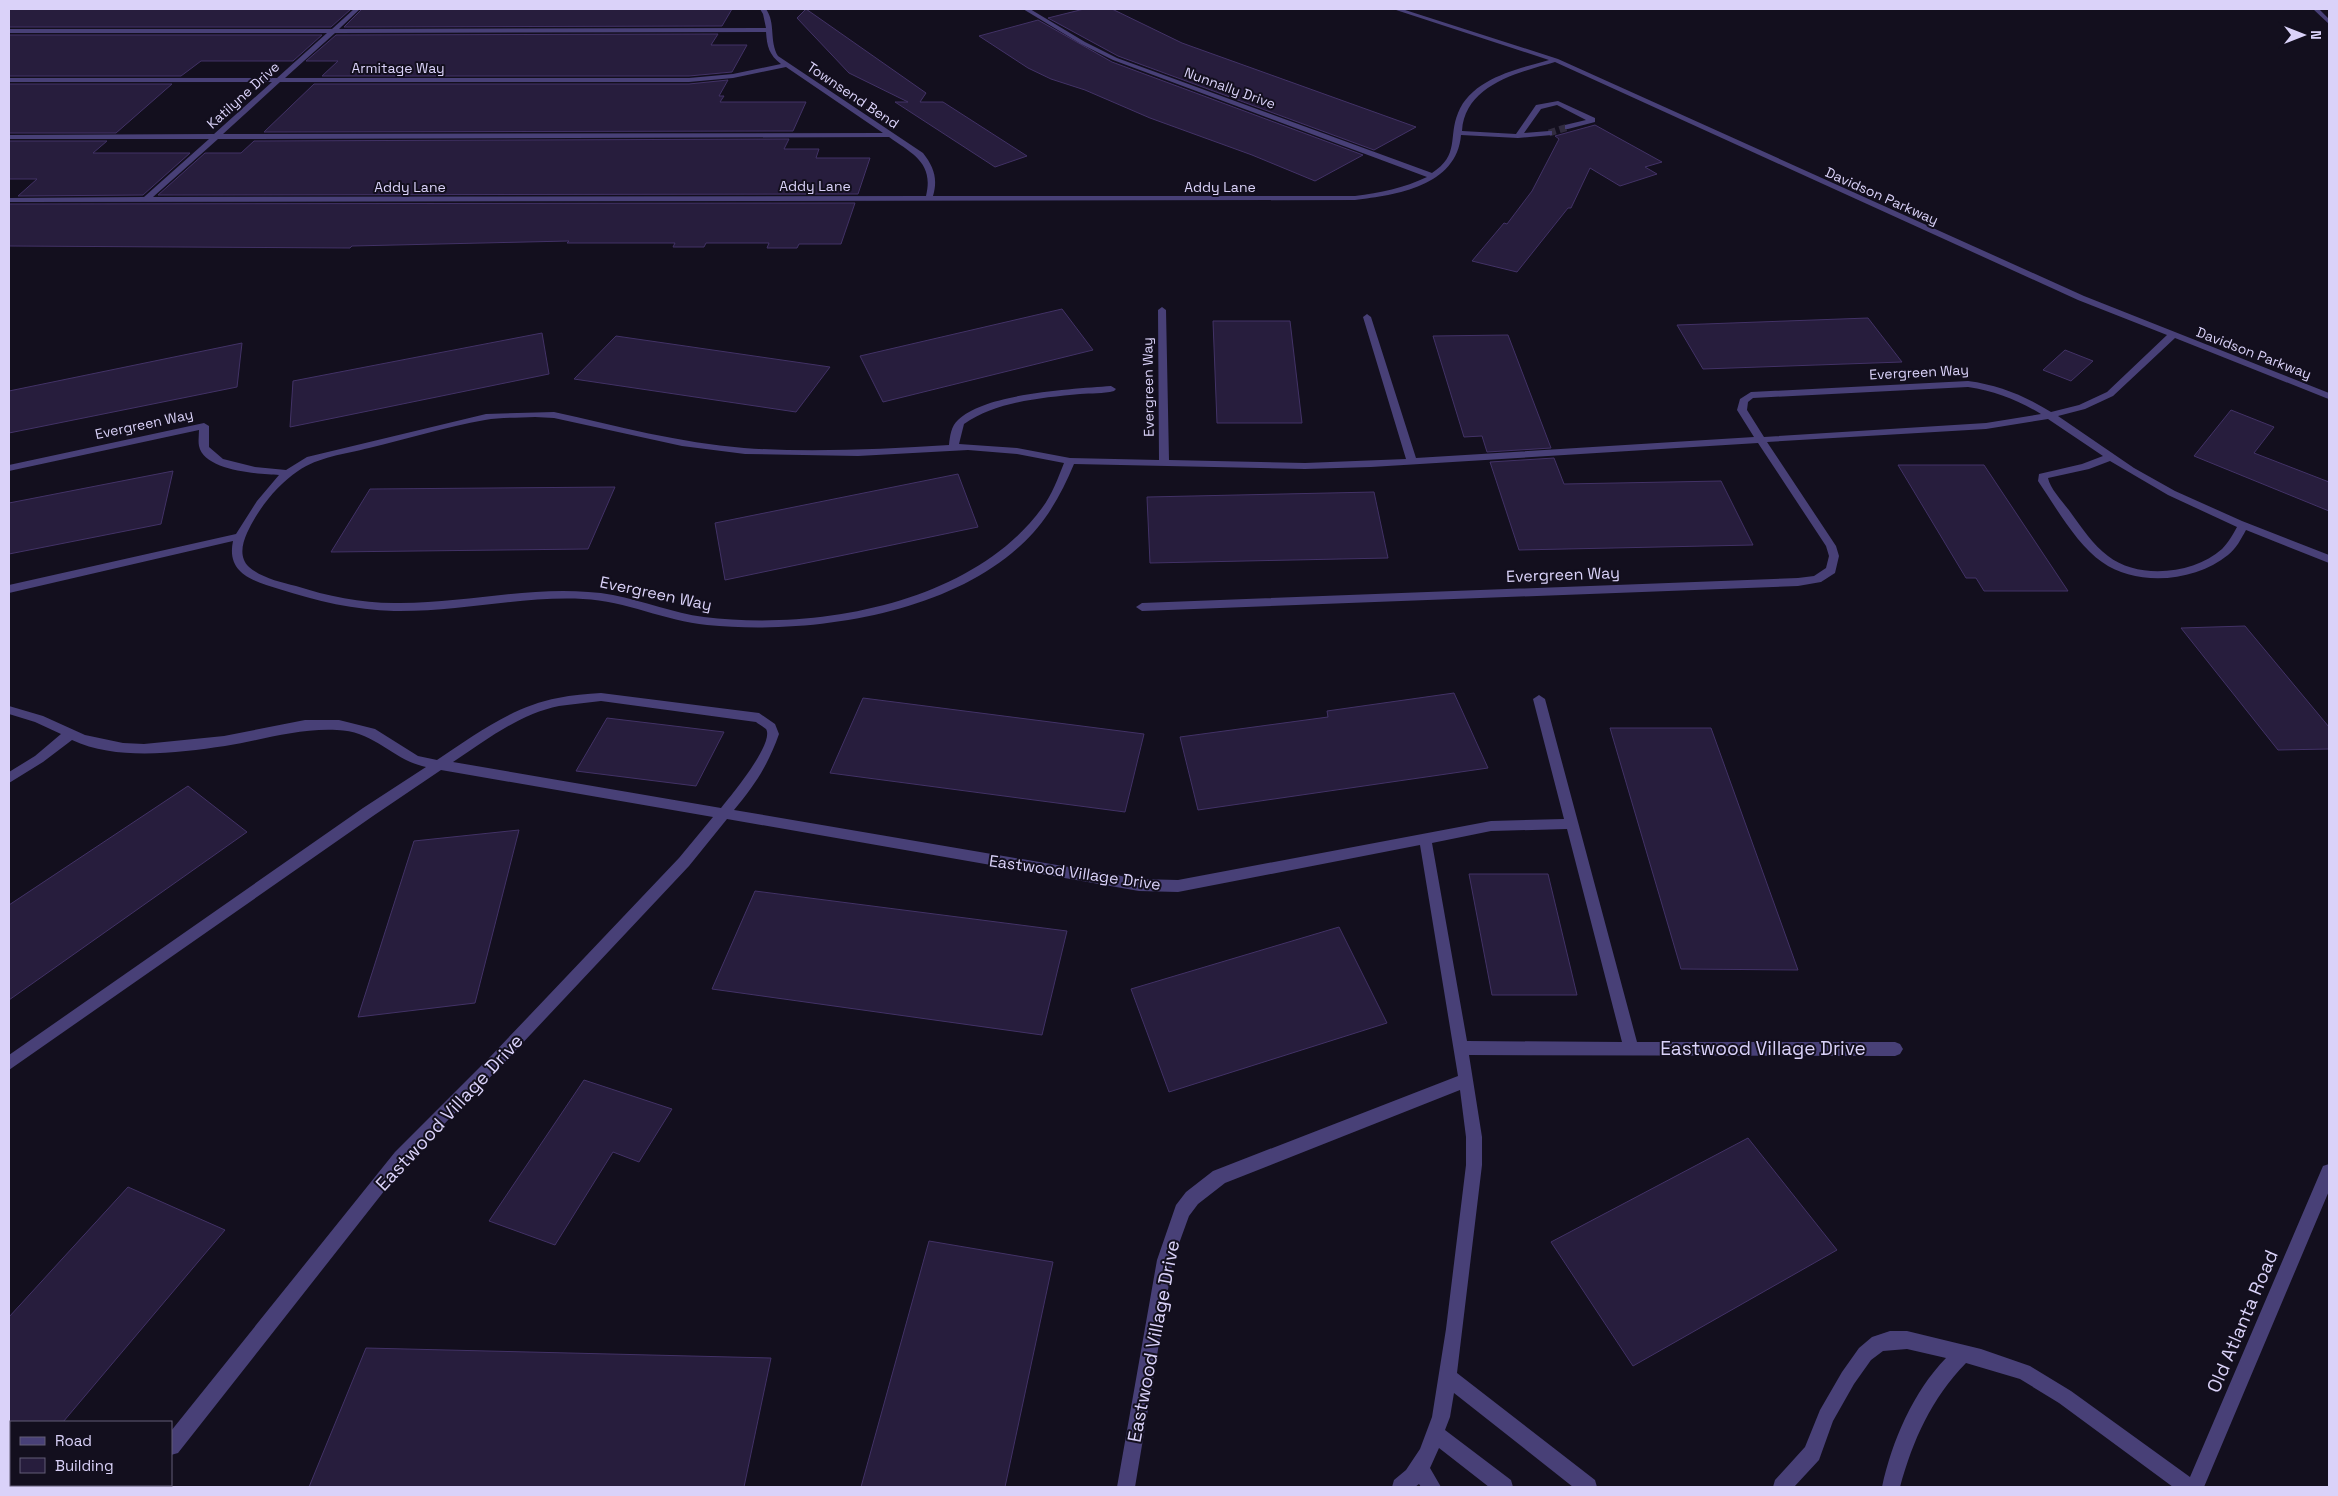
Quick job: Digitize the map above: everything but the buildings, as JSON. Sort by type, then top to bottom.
[{"type":"street","name":"Katilyne Drive","points":[[146,200],[356,9]]},
{"type":"street","name":"Townsend Bend","points":[[763,9],[768,17],[773,54],[785,65],[915,151],[928,165],[933,180],[929,198]]},
{"type":"street","name":"Nunnally Drive","points":[[1026,9],[1083,43],[1122,62],[1432,176]]},
{"type":"street","name":"Davidson Parkway","points":[[1396,9],[1556,60],[2081,298],[2329,396]]},
{"type":"street","points":[[2316,9],[2329,22]]},
{"type":"street","points":[[9,31],[769,30]]},
{"type":"street","name":"Addy Lane","points":[[9,200],[1333,199],[1383,194],[1412,186],[1432,176],[1445,167],[1453,157],[1456,146],[1457,124],[1463,108],[1479,91],[1508,75],[1556,60]]},
{"type":"street","name":"Armitage Way","points":[[9,80],[689,80],[733,76],[785,65]]},
{"type":"street","points":[[1518,136],[1539,107],[1558,103],[1592,120],[1568,127]]},
{"type":"street","points":[[1457,133],[1518,136],[1550,133]]},
{"type":"street","points":[[9,137],[891,135]]},
{"type":"street","name":"Evergreen Way","points":[[1162,310],[1164,464]]},
{"type":"street","points":[[1366,317],[1412,462]]},
{"type":"street","name":"Evergreen Way","points":[[1070,461],[1045,513],[1024,536],[996,559],[955,582],[902,605],[875,612],[808,622],[751,624],[706,622],[661,613],[616,598],[581,594],[527,596],[417,606],[368,606],[296,590],[253,575],[238,561],[236,554],[241,536],[252,515],[273,488],[289,473],[310,459],[486,417],[518,414],[554,415],[682,444],[745,451],[858,453],[954,448],[1017,451],[1070,461],[1164,464],[1304,466],[1412,462],[1986,426],[2046,415],[2099,401],[2110,394],[2135,368],[2173,335]]},
{"type":"street","name":"Evergreen Way","points":[[1142,607],[1798,582],[1825,575],[1834,563],[1831,546],[1742,410],[1743,401],[1751,395],[1979,384],[2001,389],[2046,415],[2163,489],[2329,559]]},
{"type":"street","points":[[954,448],[958,427],[970,416],[984,410],[1051,394],[1111,389]]},
{"type":"street","name":"Evergreen Way","points":[[9,468],[204,426],[204,447],[215,459],[240,468],[289,473]]},
{"type":"street","points":[[2111,457],[2085,467],[2043,476],[2043,481],[2096,551],[2120,568],[2136,572],[2170,573],[2188,571],[2204,565],[2225,552],[2244,524]]},
{"type":"street","points":[[9,589],[241,536]]},
{"type":"street","name":"Eastwood Village Drive","points":[[9,1063],[440,765],[501,724],[518,716],[578,698],[618,698],[759,718],[771,727],[772,741],[762,762],[745,788],[724,814],[670,877],[496,1061],[401,1157],[172,1445]]},
{"type":"street","points":[[1539,699],[1631,1047]]},
{"type":"street","name":"Eastwood Village Drive","points":[[9,710],[40,719],[70,734],[102,744],[144,749],[224,741],[305,725],[340,725],[371,732],[415,760],[440,765],[1146,885],[1178,886],[1196,883],[1492,826],[1572,824]]},
{"type":"street","points":[[9,778],[70,734]]},
{"type":"street","points":[[1401,1487],[1413,1477],[1427,1455],[1440,1418],[1455,1329],[1474,1165],[1474,1136],[1466,1080],[1425,838]]},
{"type":"street","name":"Eastwood Village Drive","points":[[1460,1048],[1895,1049]]},
{"type":"street","name":"Eastwood Village Drive","points":[[1126,1487],[1165,1260],[1182,1211],[1192,1198],[1219,1177],[1466,1080]]},
{"type":"street","name":"Old Atlanta Road","points":[[2195,1487],[2329,1172]]},
{"type":"street","points":[[1782,1487],[1812,1453],[1826,1416],[1848,1378],[1865,1354],[1878,1343],[1907,1340],[2024,1372],[2065,1397],[2188,1487]]},
{"type":"street","points":[[1891,1487],[1906,1436],[1919,1410],[1949,1366],[1963,1354]]},
{"type":"street","points":[[1447,1377],[1588,1487]]},
{"type":"street","points":[[1435,1433],[1504,1487]]},
{"type":"street","points":[[1419,1468],[1432,1487]]},
{"type":"tunnel","points":[[1549,133],[1568,127]]}]
